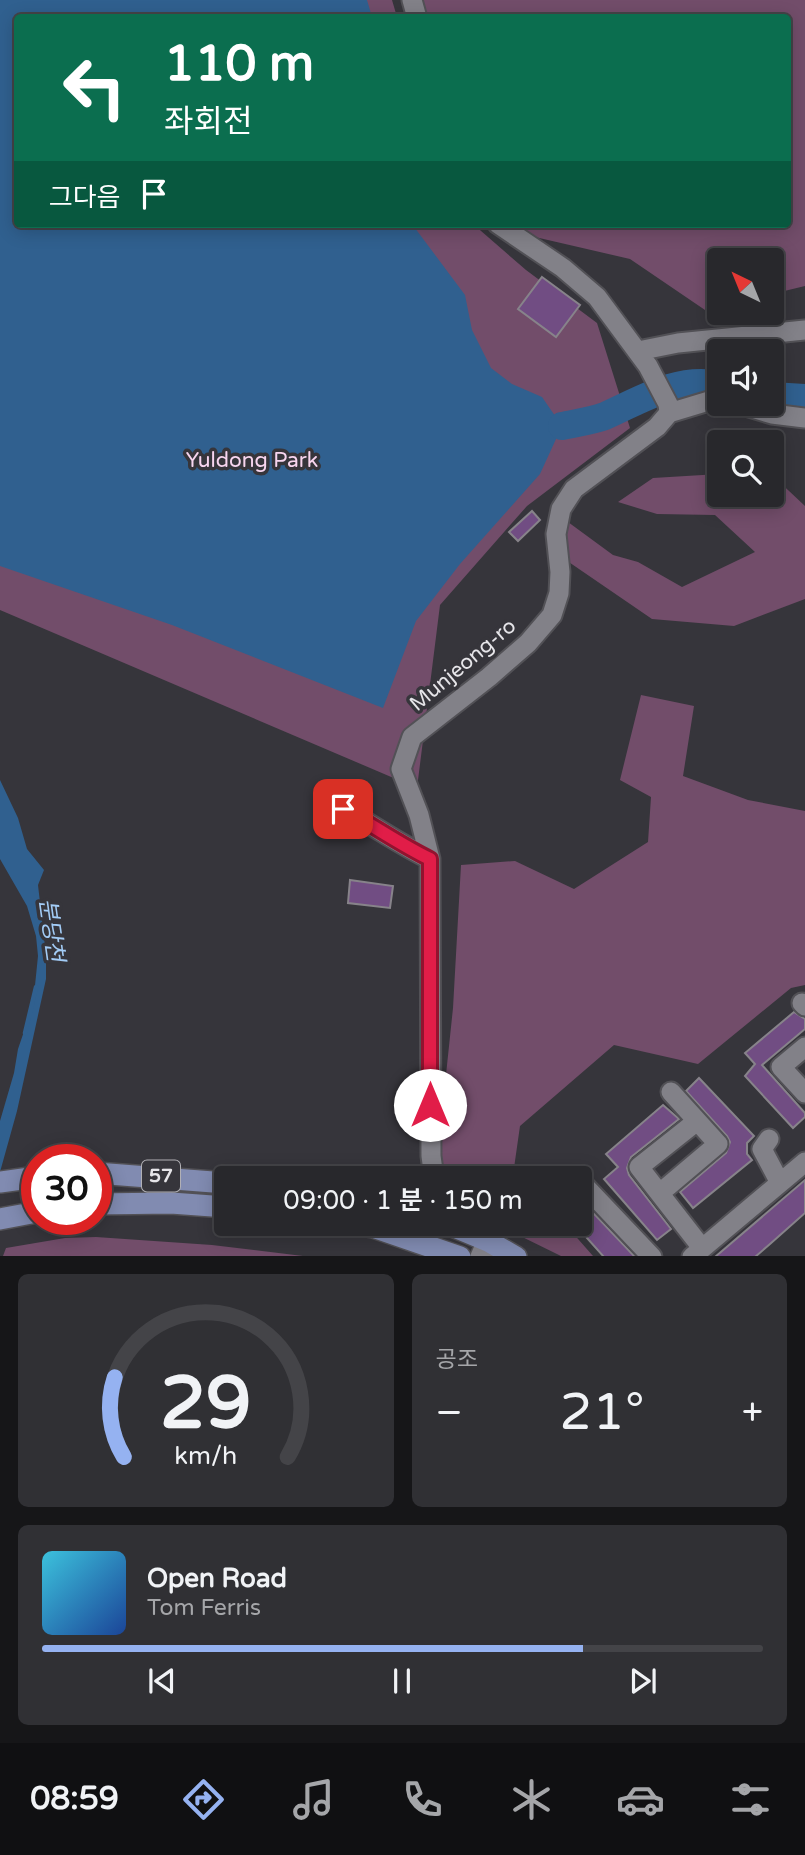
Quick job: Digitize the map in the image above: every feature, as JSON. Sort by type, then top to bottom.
[{"type":"main road","name":"57","points":[[112,1174],[214,1182]]},
{"type":"main road","points":[[0,1182],[21,1179]]},
{"type":"main road","name":"57","points":[[112,1204],[171,1203],[214,1207]]},
{"type":"main road","points":[[0,1219],[21,1215]]},
{"type":"main road","points":[[400,1236],[460,1256]]},
{"type":"main road","points":[[465,1236],[485,1249],[516,1256]]},
{"type":"street","points":[[504,228],[563,268],[597,297],[643,358],[669,408],[707,402]]},
{"type":"street","points":[[643,358],[678,343],[805,330]]},
{"type":"street","name":"Munjeong-ro","points":[[432,1166],[430,859],[419,815],[401,769],[412,737],[489,677],[528,643],[552,615],[559,593],[556,534],[561,509],[574,489],[657,427],[669,408]]},
{"type":"street","points":[[784,415],[805,418]]},
{"type":"street","points":[[343,809],[430,859]]},
{"type":"street","points":[[805,1047],[781,1067],[805,1093]]},
{"type":"street","points":[[660,1193],[718,1144],[671,1092]]},
{"type":"street","points":[[697,1121],[639,1167],[660,1193],[697,1252],[805,1162]]},
{"type":"street","points":[[769,1139],[762,1149],[780,1183]]},
{"type":"street","points":[[592,1194],[652,1256]]},
{"type":"street","points":[[438,1249],[442,1236]]},
{"type":"green space","name":"Yuldong Park","points":[[0,0],[392,0],[396,14],[14,14],[14,228],[478,228],[526,270],[597,323],[630,428],[527,506],[440,605],[417,788],[0,610]]},
{"type":"green space","points":[[420,0],[805,0],[805,286],[784,291],[784,248],[707,248],[705,310],[630,259],[522,234],[517,228],[791,228],[791,14],[424,14]]},
{"type":"green space","points":[[707,475],[707,507],[784,507],[784,486],[805,506],[805,599],[734,626],[652,619],[560,556],[568,522],[613,555],[638,562],[682,587],[755,552],[715,515],[657,514],[618,502],[653,478]]},
{"type":"green space","points":[[641,695],[694,706],[683,776],[748,800],[805,811],[805,985],[791,988],[698,1064],[614,1045],[520,1126],[514,1166],[444,1166],[438,1151],[453,1008],[461,865],[515,861],[574,889],[648,842],[651,797],[620,780]]},
{"type":"green space","points":[[520,1236],[575,1236],[593,1256],[561,1256]]},
{"type":"green space","points":[[96,1237],[212,1245],[303,1256],[3,1256],[6,1248],[65,1238]]},
{"type":"water","name":"Yuldong Park","points":[[0,0],[367,0],[371,14],[14,14],[14,228],[415,228],[465,295],[472,330],[491,368],[512,384],[542,397],[562,426],[540,474],[460,564],[416,621],[383,708],[172,625],[0,566]]},
{"type":"water","points":[[0,780],[18,818],[27,849],[44,870],[38,885],[46,979],[17,1111],[0,1172],[0,1121],[18,1049],[33,1005],[38,956],[36,936],[27,906],[0,859]]},
{"type":"building","points":[[542,277],[580,305],[556,337],[518,309]]},
{"type":"building","points":[[532,511],[540,520],[518,541],[509,532]]},
{"type":"building","points":[[350,880],[393,886],[390,908],[348,903]]},
{"type":"building","points":[[794,1012],[805,1019],[805,1029],[762,1065],[805,1113],[805,1117],[793,1128],[745,1076],[755,1064],[745,1053]]},
{"type":"building","points":[[699,1078],[754,1136],[747,1143],[747,1154],[752,1160],[693,1208],[680,1192],[726,1153],[730,1142],[686,1091]]},
{"type":"building","points":[[663,1105],[679,1119],[631,1157],[627,1168],[629,1175],[671,1229],[657,1240],[604,1179],[618,1167],[606,1154]]},
{"type":"building","points":[[805,1180],[805,1213],[756,1256],[716,1256]]},
{"type":"building","points":[[592,1212],[634,1256],[603,1256],[585,1236],[592,1236]]},
{"type":"waterway","points":[[562,426],[605,416],[660,391],[689,384],[707,383]]},
{"type":"waterway","points":[[784,397],[805,398]]},
{"type":"waterway","name":"분당천","points":[[25,1033],[36,987]]},
{"type":"route","points":[[343,809],[430,859],[430,1105]]}]
